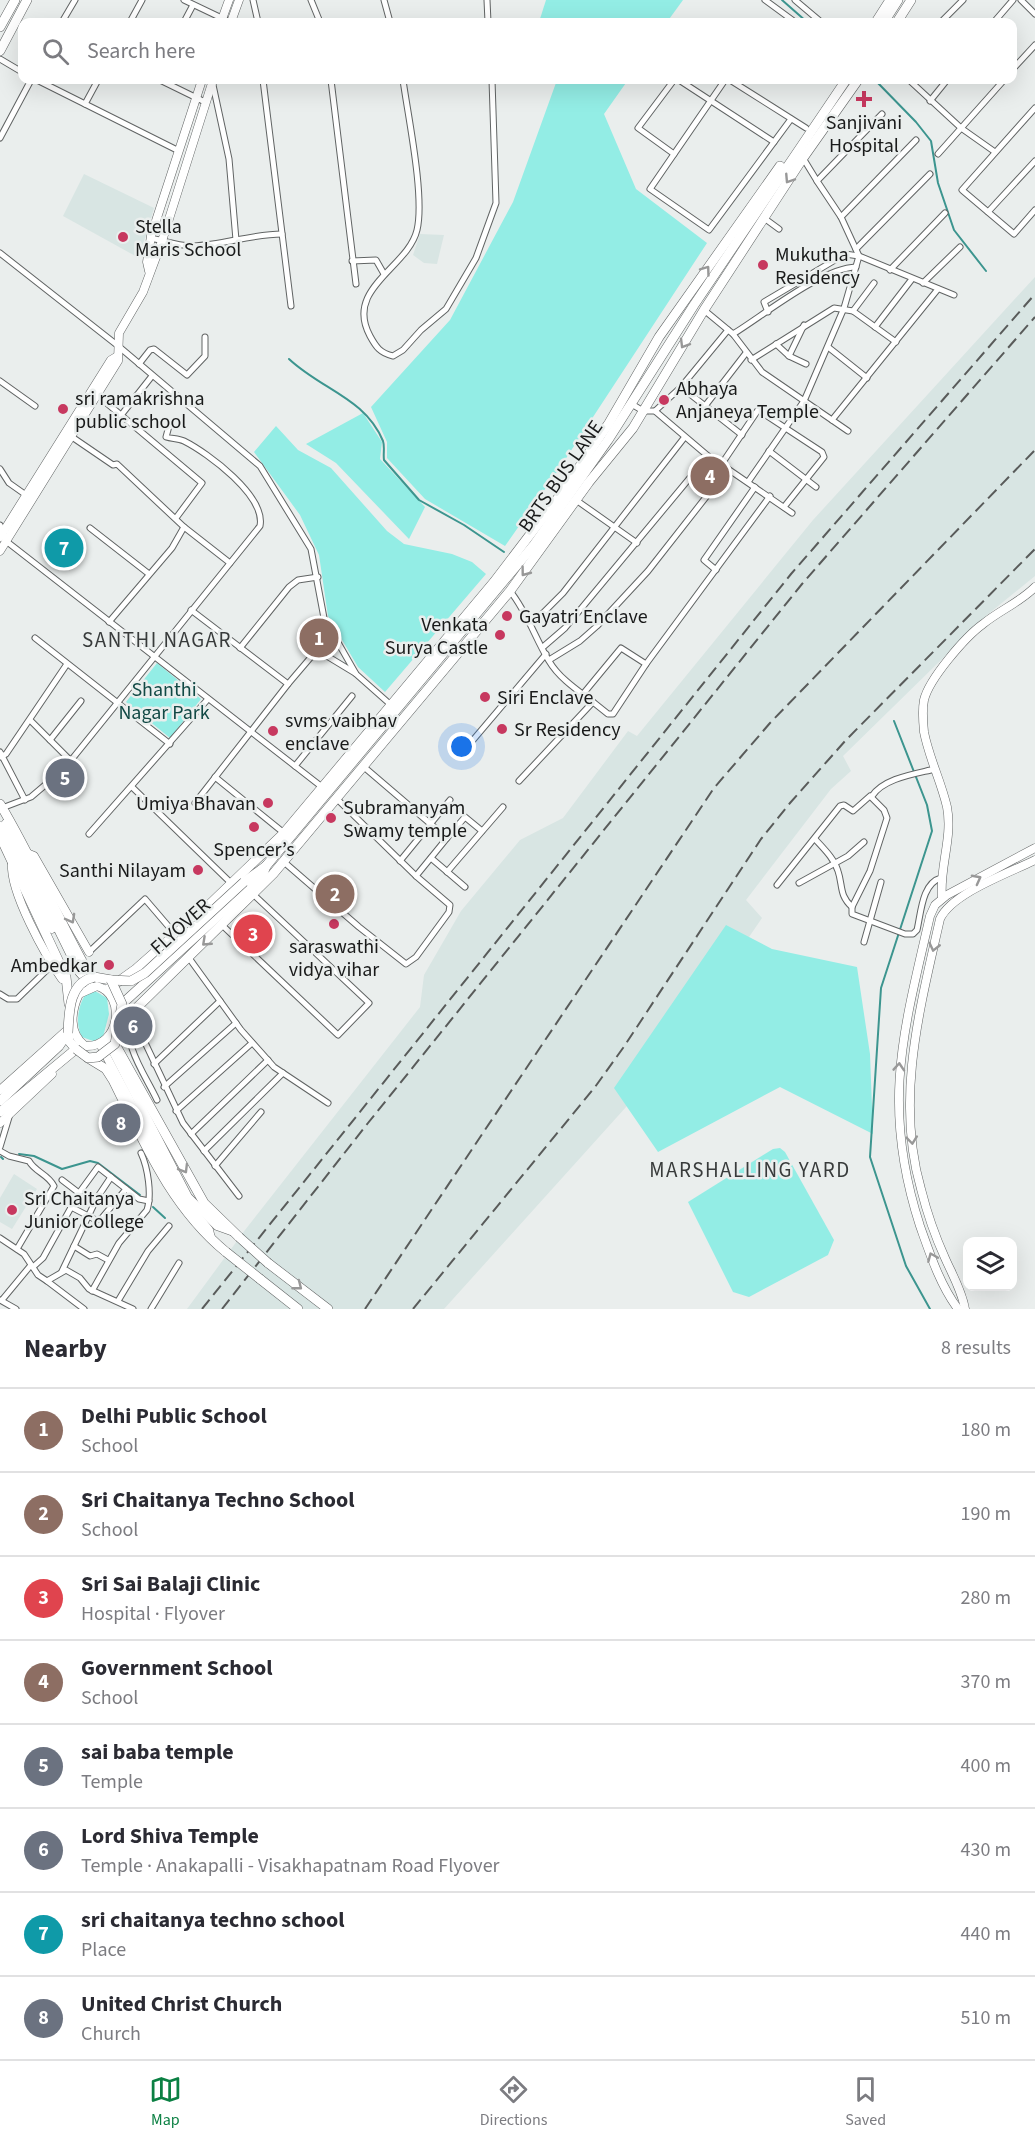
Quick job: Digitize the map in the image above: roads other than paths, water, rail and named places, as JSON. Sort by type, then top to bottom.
[{"type":"main road","points":[[0,27],[15,0]]},
{"type":"main road","points":[[0,51],[27,0]]},
{"type":"main road","points":[[887,18],[898,0]]},
{"type":"main road","points":[[900,18],[911,0]]},
{"type":"main road","points":[[878,18],[886,2]]},
{"type":"main road","points":[[88,1058],[98,1057],[107,1043],[122,1004],[109,985],[175,934],[232,884],[284,833],[496,579],[627,402],[658,337],[835,84]]},
{"type":"main road","name":"BRTS BUS LANE","points":[[261,871],[504,584],[539,538],[627,402],[843,84]]},
{"type":"main road","points":[[113,1031],[223,926],[249,888],[284,862],[510,591],[643,411],[704,310],[803,158],[855,84]]},
{"type":"main road","points":[[1,807],[28,854],[65,931],[88,972],[94,977]]},
{"type":"main road","points":[[0,836],[66,977],[69,1006],[68,1033],[59,1046],[0,1101]]},
{"type":"main road","name":"FLYOVER","points":[[122,1004],[249,888],[261,871]]},
{"type":"main road","name":"FLYOVER","points":[[94,977],[109,985],[131,981],[145,973],[249,888]]},
{"type":"main road","points":[[69,1006],[82,981],[94,977]]},
{"type":"main road","points":[[68,1033],[88,1058],[106,1069],[163,1178],[203,1232],[298,1309]]},
{"type":"main road","points":[[107,1043],[197,1192],[211,1210],[268,1263],[328,1309]]},
{"type":"main road","points":[[0,1112],[80,1047]]},
{"type":"street","points":[[64,18],[75,0]]},
{"type":"street","points":[[132,18],[142,0]]},
{"type":"street","points":[[184,0],[219,18]]},
{"type":"street","points":[[227,18],[229,0]]},
{"type":"street","points":[[228,18],[239,0]]},
{"type":"street","points":[[254,0],[257,18]]},
{"type":"street","points":[[311,0],[318,18]]},
{"type":"street","points":[[384,0],[389,18]]},
{"type":"street","points":[[487,0],[488,18]]},
{"type":"street","points":[[765,0],[790,18]]},
{"type":"street","points":[[795,0],[816,18]]},
{"type":"street","points":[[944,18],[963,0]]},
{"type":"street","points":[[997,18],[1013,0]]},
{"type":"street","points":[[1021,0],[1035,14]]},
{"type":"street","points":[[186,18],[194,4]]},
{"type":"street","points":[[1017,65],[1035,45]]},
{"type":"street","points":[[0,60],[18,70]]},
{"type":"street","points":[[0,138],[29,84]]},
{"type":"street","points":[[45,84],[177,150]]},
{"type":"street","points":[[85,104],[96,84]]},
{"type":"street","points":[[168,84],[205,102]]},
{"type":"street","points":[[149,272],[147,262],[151,238],[177,150],[201,84]]},
{"type":"street","points":[[3,533],[72,436],[118,361],[116,357],[119,333],[143,292],[212,84]]},
{"type":"street","points":[[214,84],[229,159],[236,240]]},
{"type":"street","points":[[263,84],[291,306]]},
{"type":"street","points":[[331,84],[356,284]]},
{"type":"street","points":[[404,84],[420,208],[417,231],[410,249],[384,274],[367,299],[366,320],[368,333],[375,345],[381,353],[393,356],[403,350],[421,330],[446,309],[476,258],[496,203],[492,84]]},
{"type":"street","points":[[671,84],[638,128],[674,154]]},
{"type":"street","points":[[685,84],[774,142]]},
{"type":"street","points":[[722,84],[651,189],[709,230],[791,119]]},
{"type":"street","points":[[736,84],[806,128]]},
{"type":"street","points":[[913,84],[961,128],[995,152]]},
{"type":"street","points":[[930,101],[944,84]]},
{"type":"street","points":[[938,154],[1000,84]]},
{"type":"street","points":[[1035,108],[962,190],[1014,234],[1035,210]]},
{"type":"street","points":[[818,181],[882,114]]},
{"type":"street","points":[[841,217],[916,140]]},
{"type":"street","points":[[748,482],[804,401],[844,308],[858,262],[856,249],[841,217],[803,158]]},
{"type":"street","points":[[988,212],[1035,161]]},
{"type":"street","points":[[856,249],[930,174]]},
{"type":"street","points":[[890,270],[945,213]]},
{"type":"street","points":[[764,218],[779,229]]},
{"type":"street","points":[[151,238],[190,246],[264,234],[282,234]]},
{"type":"street","points":[[923,283],[960,248]]},
{"type":"street","points":[[0,253],[117,345],[260,466],[299,526],[311,549],[324,618],[356,674]]},
{"type":"street","points":[[766,308],[835,258],[845,254],[858,262],[890,270],[937,291],[954,295]]},
{"type":"street","points":[[352,261],[376,260],[384,274]]},
{"type":"street","points":[[627,402],[643,411],[655,411],[681,387],[728,330],[816,281],[858,262]]},
{"type":"street","points":[[875,327],[911,280]]},
{"type":"street","points":[[853,311],[874,283]]},
{"type":"street","points":[[832,420],[937,291]]},
{"type":"street","points":[[751,360],[834,308],[853,311],[896,342]]},
{"type":"street","points":[[704,310],[728,330],[762,372],[848,431]]},
{"type":"street","points":[[789,356],[804,325]]},
{"type":"street","points":[[139,364],[154,349],[187,375],[205,356],[205,337]]},
{"type":"street","points":[[776,344],[789,356],[806,364]]},
{"type":"street","points":[[828,347],[867,378]]},
{"type":"street","points":[[705,406],[746,353]]},
{"type":"street","points":[[0,551],[3,533],[111,360],[116,357]]},
{"type":"street","points":[[122,414],[153,376]]},
{"type":"street","points":[[0,381],[35,406]]},
{"type":"street","points":[[681,387],[741,435]]},
{"type":"street","points":[[97,395],[202,483],[176,518]]},
{"type":"street","points":[[721,465],[758,410],[824,454],[784,507]]},
{"type":"street","points":[[655,411],[684,438],[708,456],[792,513]]},
{"type":"street","points":[[92,987],[79,972],[1,807],[25,800],[71,761],[259,528],[261,514],[237,480],[211,458],[180,439],[166,437],[169,426]]},
{"type":"street","points":[[72,436],[113,465],[117,464],[184,527],[230,562]]},
{"type":"street","points":[[530,622],[541,615],[562,593],[684,438]]},
{"type":"street","points":[[769,452],[816,487]]},
{"type":"street","points":[[543,647],[565,628],[708,456]]},
{"type":"street","points":[[0,469],[9,483],[26,495]]},
{"type":"street","points":[[462,753],[547,657],[580,641],[612,611],[648,571],[728,469]]},
{"type":"street","points":[[716,570],[704,560],[755,487]]},
{"type":"street","points":[[510,591],[530,622],[547,657],[564,679],[608,714],[613,714],[646,664],[770,496]]},
{"type":"street","points":[[576,500],[637,543]]},
{"type":"street","points":[[109,622],[172,548],[184,527]]},
{"type":"street","points":[[90,528],[149,574]]},
{"type":"street","points":[[3,533],[154,658],[322,787]]},
{"type":"street","points":[[240,648],[289,587],[298,580],[318,577]]},
{"type":"street","points":[[942,898],[941,878],[949,829],[947,808],[924,730],[924,698],[930,686],[983,624],[1017,603],[1035,586]]},
{"type":"street","points":[[191,610],[288,684]]},
{"type":"street","points":[[35,638],[170,744]]},
{"type":"street","points":[[583,694],[621,648],[646,664]]},
{"type":"street","points":[[195,802],[317,650],[356,674],[391,705]]},
{"type":"street","points":[[25,800],[1,755],[30,720],[67,664]]},
{"type":"street","points":[[295,766],[352,696]]},
{"type":"street","points":[[89,834],[208,699]]},
{"type":"street","points":[[50,740],[81,701]]},
{"type":"street","points":[[519,781],[593,702]]},
{"type":"street","points":[[30,720],[71,761]]},
{"type":"street","points":[[364,767],[447,838]]},
{"type":"street","points":[[777,885],[840,806],[845,805],[853,811],[887,784],[935,769]]},
{"type":"street","points":[[215,777],[284,833]]},
{"type":"street","points":[[132,787],[232,884]]},
{"type":"street","points":[[872,796],[887,818],[870,871],[852,907],[852,914],[905,934],[913,934],[917,930],[927,887],[932,881],[941,878]]},
{"type":"street","points":[[284,862],[359,927],[407,964],[416,957],[451,909],[446,900],[416,876],[336,798]]},
{"type":"street","points":[[400,861],[450,800]]},
{"type":"street","points":[[447,872],[503,807]]},
{"type":"street","points":[[416,876],[465,817],[482,831]]},
{"type":"street","points":[[0,826],[72,967],[79,994],[73,1021],[80,1047]]},
{"type":"street","points":[[815,839],[834,862],[841,894],[852,907]]},
{"type":"street","points":[[799,883],[864,842]]},
{"type":"street","points":[[958,1309],[926,1245],[907,1187],[898,1116],[898,1068],[912,986],[930,916],[942,898],[1035,848]]},
{"type":"street","points":[[28,854],[34,856],[47,875],[89,952],[145,899],[175,934]]},
{"type":"street","points":[[431,858],[465,887]]},
{"type":"street","points":[[964,1309],[930,1222],[915,1168],[911,1140],[910,1094],[914,1046],[925,984],[940,919],[945,910],[978,888],[1035,860]]},
{"type":"street","points":[[12,864],[11,872],[21,902],[52,965],[62,979]]},
{"type":"street","points":[[864,942],[872,921],[881,882]]},
{"type":"street","points":[[223,926],[338,1035],[369,1003],[249,888]]},
{"type":"street","points":[[189,958],[236,1023],[268,1060],[283,1073],[328,1103]]},
{"type":"street","points":[[0,994],[8,999],[17,999],[52,965]]},
{"type":"street","points":[[79,994],[92,987],[109,985],[115,1005],[113,1031],[107,1043]]},
{"type":"street","points":[[154,1064],[220,1001]]},
{"type":"street","points":[[132,1015],[176,1111],[239,1196]]},
{"type":"street","points":[[132,1015],[128,1031],[130,1043],[157,1100]]},
{"type":"street","points":[[0,1090],[62,1036],[73,1021]]},
{"type":"street","points":[[164,1087],[236,1023]]},
{"type":"street","points":[[0,1123],[80,1047],[107,1043]]},
{"type":"street","points":[[107,1043],[188,1197],[217,1226],[236,1234]]},
{"type":"street","points":[[107,1043],[179,1193],[209,1230],[212,1240]]},
{"type":"street","points":[[176,1111],[252,1043]]},
{"type":"street","points":[[191,1134],[268,1060]]},
{"type":"street","points":[[204,1151],[283,1073]]},
{"type":"street","points":[[215,1166],[261,1112]]},
{"type":"street","points":[[10,1113],[0,1149],[9,1156],[29,1161],[33,1168],[49,1178],[54,1186],[17,1249]]},
{"type":"street","points":[[92,1290],[108,1260],[147,1210],[149,1202],[145,1161],[141,1153]]},
{"type":"street","points":[[16,1309],[1,1302],[32,1266],[43,1258],[79,1192],[98,1167],[139,1199],[149,1202]]},
{"type":"street","points":[[47,1281],[62,1271],[88,1216],[111,1177]]},
{"type":"street","points":[[62,1180],[79,1192]]},
{"type":"street","points":[[70,1207],[88,1216],[101,1219],[126,1190]]},
{"type":"street","points":[[118,1301],[148,1251],[169,1227]]},
{"type":"street","points":[[0,1238],[17,1249],[47,1281],[84,1309]]},
{"type":"street","points":[[74,1246],[90,1256],[97,1254],[108,1260]]},
{"type":"street","points":[[151,1309],[179,1263]]},
{"type":"street","points":[[62,1271],[76,1276],[92,1290],[133,1309]]},
{"type":"waterway","points":[[782,0],[802,18]]},
{"type":"waterway","points":[[879,84],[931,141],[938,183],[954,230],[986,271]]},
{"type":"waterway","points":[[289,359],[365,414],[383,441],[384,460],[419,500],[464,525],[504,552]]},
{"type":"waterway","points":[[894,721],[927,805],[932,831],[881,988],[870,1157],[906,1266],[930,1309]]},
{"type":"waterway","points":[[19,1154],[34,1156],[62,1169],[90,1161],[98,1163],[140,1195]]},
{"type":"waterway","points":[[153,1207],[165,1218]]},
{"type":"railway","points":[[202,1309],[791,574],[1035,294]]},
{"type":"railway","points":[[222,1309],[368,1123],[802,584],[1035,317]]},
{"type":"railway","points":[[365,1309],[714,788],[770,723],[1035,450]]},
{"type":"railway","points":[[413,1309],[595,1087],[761,839],[790,803],[846,740],[1035,549]]},
{"type":"place","name":"Sanjivani Hospital","points":[[864,99]]},
{"type":"place","name":"Stella Maris School","points":[[123,237]]},
{"type":"place","name":"Mukutha Residency","points":[[763,265]]},
{"type":"place","name":"Abhaya Anjaneya Temple","points":[[664,400]]},
{"type":"place","name":"sri ramakrishna public school","points":[[63,409]]},
{"type":"place","name":"Government School","points":[[710,476]]},
{"type":"place","name":"sri chaitanya techno school","points":[[64,548]]},
{"type":"place","name":"Gayatri Enclave","points":[[507,616]]},
{"type":"place","name":"Venkata Surya Castle","points":[[500,635]]},
{"type":"place","name":"Delhi Public School","points":[[319,638]]},
{"type":"place","name":"Siri Enclave","points":[[485,697]]},
{"type":"place","name":"Sr Residency","points":[[502,729]]},
{"type":"place","name":"svms vaibhav enclave","points":[[273,731]]},
{"type":"place","name":"sai baba temple","points":[[65,778]]},
{"type":"place","name":"Umiya Bhavan","points":[[268,803]]},
{"type":"place","name":"Subramanyam Swamy temple","points":[[331,818]]},
{"type":"place","name":"Spencer’s","points":[[254,827]]},
{"type":"place","name":"Santhi Nilayam","points":[[198,870]]},
{"type":"place","name":"Sri Chaitanya Techno School","points":[[335,894]]},
{"type":"place","name":"saraswathi vidya vihar","points":[[334,924]]},
{"type":"place","name":"Sri Sai Balaji Clinic","points":[[253,934]]},
{"type":"place","name":"Ambedkar","points":[[109,965]]},
{"type":"place","name":"Lord Shiva Temple","points":[[133,1026]]},
{"type":"place","name":"United Christ Church","points":[[121,1123]]},
{"type":"place","name":"Sri Chaitanya Junior College","points":[[12,1210]]},
{"type":"district","name":"SANTHI NAGAR","points":[[157,640]]},
{"type":"district","name":"MARSHALLING YARD","points":[[750,1170]]},
{"type":"park label","name":"Shanthi Nagar Park","points":[[164,700]]}]
